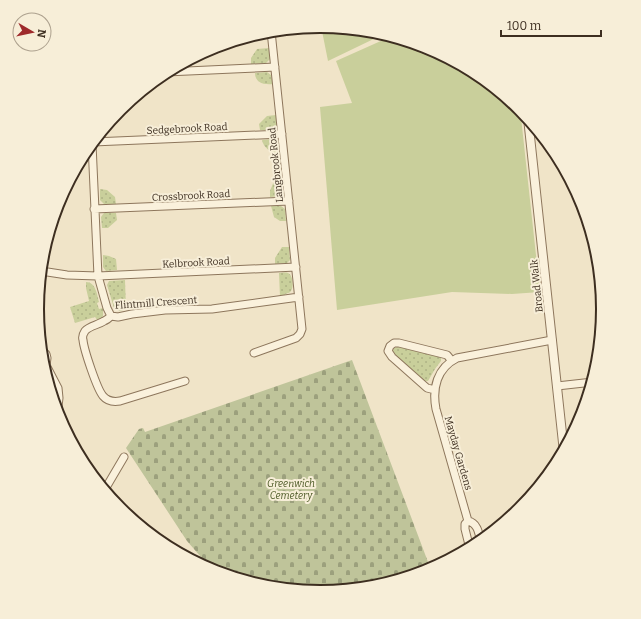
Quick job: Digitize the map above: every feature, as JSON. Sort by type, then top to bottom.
[{"type":"street","name":"Langbrook Road","points":[[272,37],[299,297]]},
{"type":"street","points":[[180,71],[275,67]]},
{"type":"street","name":"Broad Walk","points":[[529,128],[563,442]]},
{"type":"street","name":"Sedgebrook Road","points":[[100,143],[282,134]]},
{"type":"street","points":[[92,154],[98,276],[107,308],[111,316]]},
{"type":"street","name":"Crossbrook Road","points":[[94,209],[289,201]]},
{"type":"street","name":"Kelbrook Road","points":[[46,273],[98,276],[296,267]]},
{"type":"street","points":[[254,353],[296,338],[300,334],[302,329],[299,297]]},
{"type":"street","name":"Flintmill Crescent","points":[[185,381],[120,401],[114,402],[107,400],[102,395],[92,370],[82,337],[85,331],[89,328],[105,321],[111,316],[118,317],[140,312],[165,310],[212,309],[299,297]]},
{"type":"street","name":"Mayday Gardens","points":[[468,543],[465,529],[465,524],[468,521],[436,409],[435,390],[438,377],[441,370],[452,361],[463,356],[552,340]]},
{"type":"street","points":[[435,390],[427,388],[392,356],[388,351],[390,346],[394,343],[399,343],[447,356],[452,361]]},
{"type":"street","points":[[52,377],[58,388],[59,398]]},
{"type":"street","points":[[557,386],[587,383]]},
{"type":"street","points":[[107,485],[124,457]]},
{"type":"street","name":"Mayday Gardens","points":[[468,521],[473,522],[476,525],[479,536]]},
{"type":"green space","points":[[322,33],[357,35],[375,38],[328,61]]},
{"type":"green space","points":[[383,40],[392,42],[426,54],[459,70],[489,90],[521,120],[540,292],[512,294],[452,292],[337,310],[320,107],[352,103],[336,61]]},
{"type":"green space","points":[[269,48],[270,59],[266,63],[251,64],[251,58],[257,49]]},
{"type":"green space","points":[[267,72],[271,75],[273,84],[263,84],[258,81],[255,76],[255,73]]},
{"type":"green space","points":[[276,115],[277,126],[273,130],[260,130],[259,124],[267,116]]},
{"type":"green space","points":[[274,139],[278,142],[279,154],[268,150],[264,146],[262,140]]},
{"type":"green space","points":[[282,180],[283,193],[280,196],[270,197],[270,191],[274,181]]},
{"type":"green space","points":[[100,189],[107,190],[115,197],[116,204],[104,204],[100,200]]},
{"type":"green space","points":[[271,206],[281,206],[285,209],[286,221],[280,221],[274,217]]},
{"type":"green space","points":[[104,213],[116,213],[117,220],[108,228],[102,228],[101,217]]},
{"type":"green space","points":[[282,247],[289,247],[290,260],[287,263],[275,264],[275,258]]},
{"type":"green space","points":[[103,255],[116,259],[117,270],[106,271],[103,267]]},
{"type":"green space","points":[[279,273],[290,274],[293,284],[291,292],[280,297]]},
{"type":"green space","points":[[125,280],[126,309],[120,311],[114,308],[107,285],[109,281]]},
{"type":"green space","points":[[86,282],[92,284],[96,289],[99,302],[97,303],[99,309],[103,308],[103,316],[98,321],[95,317],[75,323],[70,307],[89,301]]},
{"type":"green space","points":[[400,346],[441,357],[441,361],[428,381],[424,381],[395,355],[393,351],[394,348]]},
{"type":"green space","name":"Greenwich Cemetery","points":[[352,360],[429,564],[392,577],[374,581],[357,584],[320,586],[284,584],[267,581],[249,577],[215,565],[203,559],[187,541],[126,448],[139,429],[143,428],[145,432]]}]
